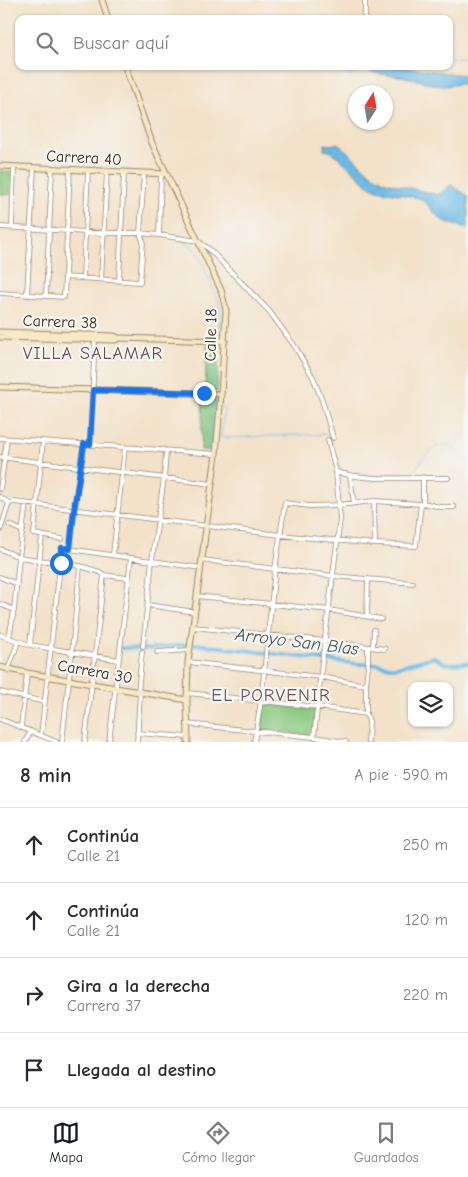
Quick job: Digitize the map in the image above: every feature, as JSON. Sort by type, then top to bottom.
[{"type":"street","points":[[102,0],[107,15]]},
{"type":"street","points":[[365,0],[366,15]]},
{"type":"street","name":"Calle 18","points":[[126,70],[164,174],[221,290],[226,310],[216,454],[188,662],[188,740]]},
{"type":"street","name":"Carrera 40","points":[[0,166],[164,174]]},
{"type":"street","points":[[12,227],[14,167]]},
{"type":"street","points":[[27,295],[34,168]]},
{"type":"street","points":[[46,296],[52,169]]},
{"type":"street","points":[[0,293],[64,297],[70,169]]},
{"type":"street","points":[[83,278],[88,170]]},
{"type":"street","points":[[101,279],[107,171]]},
{"type":"street","points":[[119,280],[124,172]]},
{"type":"street","points":[[64,277],[140,282],[143,241],[140,233],[144,173]]},
{"type":"street","points":[[159,235],[164,174]]},
{"type":"street","points":[[0,227],[104,233],[140,233],[198,241],[209,249],[269,311],[294,345],[316,385],[333,438]]},
{"type":"street","name":"Carrera 38","points":[[0,332],[19,335],[95,337],[115,340],[120,338],[225,341]]},
{"type":"street","name":"Carrera 38","points":[[0,337],[19,335]]},
{"type":"street","points":[[90,444],[95,337]]},
{"type":"street","points":[[0,387],[221,394]]},
{"type":"street","points":[[0,438],[216,454]]},
{"type":"street","points":[[0,489],[3,458],[8,439]]},
{"type":"street","points":[[314,737],[340,519],[336,472],[328,440]]},
{"type":"street","points":[[43,441],[34,534],[62,538]]},
{"type":"street","points":[[70,549],[84,444]]},
{"type":"street","points":[[112,556],[125,447]]},
{"type":"street","points":[[143,646],[157,520],[164,478],[165,450]]},
{"type":"street","points":[[3,458],[212,484]]},
{"type":"street","points":[[336,472],[350,476],[381,478],[448,478]]},
{"type":"street","points":[[350,476],[354,503]]},
{"type":"street","points":[[0,497],[9,503],[37,504],[280,535],[416,546],[422,504],[423,478]]},
{"type":"street","points":[[374,502],[375,544]]},
{"type":"street","points":[[254,742],[261,701],[275,569],[285,504],[310,506],[374,502],[454,507]]},
{"type":"street","points":[[0,531],[9,503]]},
{"type":"street","points":[[9,638],[26,503]]},
{"type":"street","points":[[8,525],[23,531]]},
{"type":"street","points":[[30,645],[42,536]]},
{"type":"street","points":[[41,735],[62,548],[201,568]]},
{"type":"street","points":[[0,549],[19,557],[80,566],[104,575],[128,578]]},
{"type":"street","points":[[109,742],[130,558]]},
{"type":"street","points":[[202,560],[368,580],[413,583]]},
{"type":"street","points":[[62,742],[80,566]]},
{"type":"street","points":[[85,742],[104,575]]},
{"type":"street","points":[[0,578],[17,584]]},
{"type":"street","points":[[367,616],[368,580]]},
{"type":"street","points":[[197,596],[329,610],[381,618]]},
{"type":"street","points":[[0,604],[14,610]]},
{"type":"street","points":[[148,605],[195,612]]},
{"type":"street","points":[[193,626],[385,649]]},
{"type":"street","points":[[368,742],[369,721],[366,714],[366,685],[374,630]]},
{"type":"street","points":[[0,635],[30,645],[119,660]]},
{"type":"street","points":[[8,670],[18,642]]},
{"type":"street","points":[[156,652],[190,649]]},
{"type":"street","points":[[137,742],[142,652]]},
{"type":"street","points":[[188,662],[321,677],[366,685]]},
{"type":"street","name":"Carrera 30","points":[[0,667],[27,674],[187,700]]},
{"type":"street","points":[[21,727],[27,674]]},
{"type":"street","points":[[0,692],[45,702]]},
{"type":"street","points":[[187,693],[366,714]]},
{"type":"street","points":[[0,719],[58,742]]},
{"type":"street","points":[[187,724],[346,742]]},
{"type":"street","points":[[26,742],[31,731]]},
{"type":"street","points":[[137,733],[188,740]]},
{"type":"green space","points":[[0,171],[12,172],[10,195],[0,194]]},
{"type":"green space","points":[[207,345],[219,345],[217,392],[205,391]]},
{"type":"green space","points":[[203,398],[216,399],[216,420],[212,450],[201,450]]},
{"type":"green space","points":[[264,704],[316,710],[313,736],[261,729]]},
{"type":"water","points":[[340,70],[358,70],[350,75]]},
{"type":"water","points":[[368,70],[425,70],[464,75],[468,76],[468,86],[459,84],[448,86],[430,84],[406,77],[375,73]]},
{"type":"water","points":[[338,143],[370,173],[386,182],[438,195],[451,185],[468,196],[468,228],[443,220],[419,198],[371,187],[337,156],[330,151],[324,150],[325,144]]},
{"type":"waterway","points":[[453,57],[468,59]]},
{"type":"waterway","points":[[183,240],[199,255],[218,300],[220,311],[217,340]]},
{"type":"waterway","points":[[212,393],[213,366]]},
{"type":"waterway","points":[[206,396],[209,402],[217,407]]},
{"type":"waterway","points":[[206,452],[212,418],[213,397]]},
{"type":"waterway","points":[[221,407],[224,409],[221,437],[326,434],[340,466],[348,473]]},
{"type":"waterway","points":[[360,475],[386,476],[410,473],[414,471],[431,451],[442,445],[454,448],[468,462]]},
{"type":"waterway","name":"Arroyo San Blas","points":[[120,648],[149,649],[195,644],[358,664],[378,664],[390,667],[397,667],[434,657],[446,664],[468,663]]},
{"type":"district","name":"VILLA SALAMAR","points":[[93,353]]},
{"type":"district","name":"EL PORVENIR","points":[[271,695]]},
{"type":"route","points":[[61,563],[62,548],[70,549],[84,444],[90,444],[93,390],[204,393]]}]
